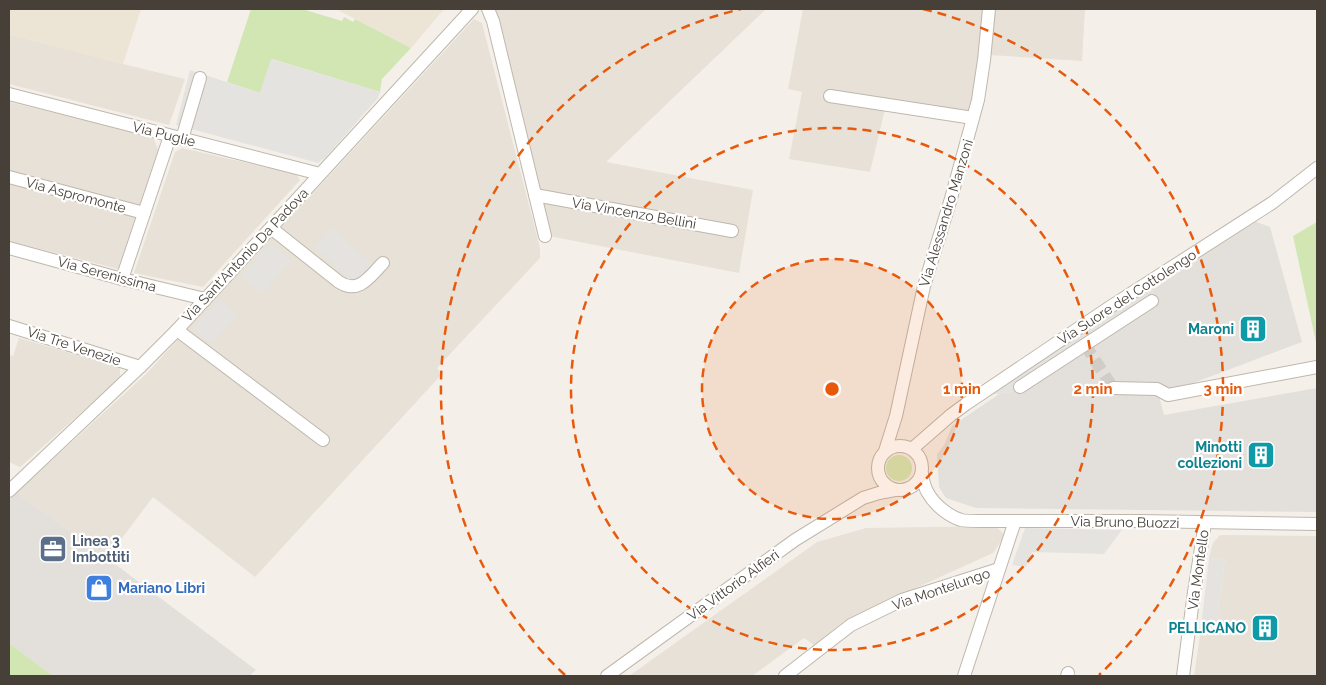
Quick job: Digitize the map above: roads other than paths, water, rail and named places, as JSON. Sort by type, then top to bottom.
[{"type":"street","name":"Via Sant'Antonio Da Padova","points":[[9,491],[177,330],[472,9]]},
{"type":"street","points":[[488,9],[493,21],[545,236]]},
{"type":"street","name":"Via Alessandro Manzoni","points":[[886,451],[896,416],[924,286],[974,118],[981,82],[989,9]]},
{"type":"street","points":[[122,279],[144,213],[200,78]]},
{"type":"street","name":"Via Puglie","points":[[9,94],[320,174]]},
{"type":"street","points":[[830,96],[974,118]]},
{"type":"street","name":"Via Suore del Cottolengo","points":[[909,448],[966,404],[1110,307],[1272,203],[1317,168]]},
{"type":"street","name":"Via Aspromonte","points":[[9,177],[144,213]]},
{"type":"street","name":"Via Vincenzo Bellini","points":[[535,195],[732,231]]},
{"type":"street","points":[[271,228],[345,286],[360,285],[383,263]]},
{"type":"street","name":"Via Serenissima","points":[[9,248],[122,279],[205,299]]},
{"type":"street","points":[[1020,387],[1152,301]]},
{"type":"street","name":"Via Tre Venezie","points":[[9,326],[140,367]]},
{"type":"street","points":[[177,330],[323,440]]},
{"type":"street","points":[[1114,388],[1157,389],[1168,395],[1317,367]]},
{"type":"street","name":"Via Alessandro Manzoni","points":[[896,416],[901,438],[909,448]]},
{"type":"street","name":"Via Suore del Cottolengo","points":[[921,460],[937,427]]},
{"type":"street","points":[[898,446],[909,448],[921,460],[923,467],[919,480],[915,486],[908,489],[898,491],[888,488],[879,477],[878,463],[881,456],[886,451],[898,446]]},
{"type":"street","name":"Via Bruno Buozzi","points":[[922,474],[928,494],[947,513],[961,520],[1317,524]]},
{"type":"street","name":"Via Vittorio Alfieri","points":[[863,498],[879,477]]},
{"type":"street","name":"Via Vittorio Alfieri","points":[[607,676],[796,540],[863,498],[878,493],[898,491]]},
{"type":"street","name":"Via Bruno Buozzi","points":[[898,491],[918,495],[937,504]]},
{"type":"street","points":[[964,676],[1015,521]]},
{"type":"street","name":"Via Montello","points":[[1183,676],[1205,523]]},
{"type":"street","name":"Via Montelungo","points":[[785,676],[851,625],[902,600],[999,569]]},
{"type":"tunnel","points":[[1085,345],[1113,388]]},
{"type":"place","name":"Maroni","points":[[1253,329]]},
{"type":"place","name":"Minotti collezioni","points":[[1261,455]]},
{"type":"place","name":"Linea 3 Imbottiti","points":[[53,549]]},
{"type":"place","name":"Mariano Libri","points":[[99,588]]},
{"type":"place","name":"PELLICANO","points":[[1265,628]]}]
